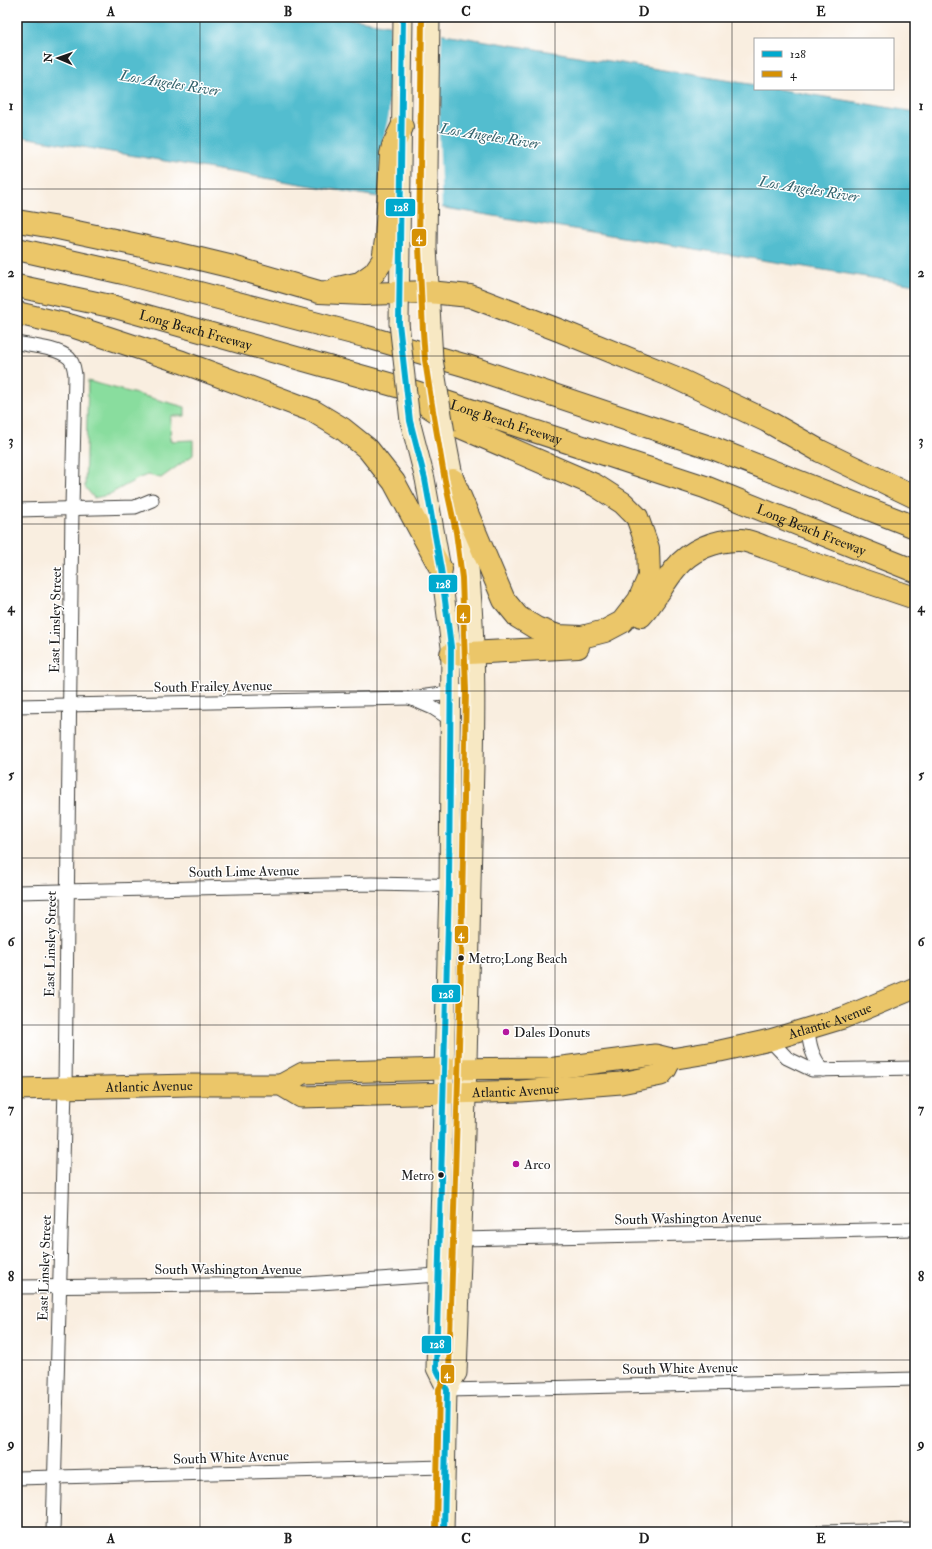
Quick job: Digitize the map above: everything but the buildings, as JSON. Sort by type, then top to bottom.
[{"type":"highway","points":[[319,292],[360,284],[374,273],[393,241],[391,154],[394,142],[402,128]]},
{"type":"highway","points":[[17,221],[53,227],[175,253],[233,267],[319,292],[364,294],[429,292],[470,296],[674,377],[767,421],[820,451],[915,497]]},
{"type":"highway","points":[[17,249],[124,273],[364,336],[467,366],[714,449],[915,527]]},
{"type":"highway","name":"Long Beach Freeway","points":[[17,286],[115,307],[400,387],[705,487],[915,571]]},
{"type":"highway","points":[[17,313],[72,326],[182,362],[313,411],[343,429],[368,449],[394,482],[441,569]]},
{"type":"highway","points":[[400,387],[460,427],[595,485],[623,503],[637,517],[648,548],[649,577],[639,600],[622,622],[605,631],[582,637],[558,636],[536,628],[518,617],[504,600],[453,480]]},
{"type":"highway","points":[[451,654],[569,648],[597,645],[613,640],[631,628],[676,568],[696,551],[720,541],[742,540],[764,546],[915,598]]},
{"type":"main road","points":[[402,128],[403,17]]},
{"type":"main road","points":[[430,17],[427,247],[433,359],[444,433],[464,531],[469,569],[474,653],[471,886],[462,1239],[457,1373],[447,1390]]},
{"type":"main road","points":[[393,241],[400,293],[399,323],[410,421],[425,479],[441,569],[451,654],[449,885],[436,1368],[447,1390],[444,1532]]},
{"type":"main road","name":"Atlantic Avenue","points":[[17,1089],[190,1085],[281,1085],[303,1073],[444,1068],[555,1068],[656,1055],[671,1059],[720,1051],[770,1040],[843,1018],[915,988]]},
{"type":"main road","name":"Atlantic Avenue","points":[[281,1085],[301,1097],[546,1090],[621,1083],[661,1075],[671,1059]]},
{"type":"street","name":"East Linsley Street","points":[[17,343],[53,350],[69,358],[74,366],[75,375],[65,1088],[53,1532]]},
{"type":"street","points":[[17,510],[135,507],[152,500]]},
{"type":"street","name":"South Frailey Avenue","points":[[17,706],[410,698],[474,690]]},
{"type":"street","name":"South Frailey Avenue","points":[[410,698],[433,708],[450,719]]},
{"type":"street","name":"South Lime Avenue","points":[[17,892],[372,884],[471,886]]},
{"type":"street","points":[[808,1028],[809,1043],[816,1061],[823,1070]]},
{"type":"street","points":[[770,1040],[787,1058],[812,1070],[915,1068]]},
{"type":"street","name":"South Washington Avenue","points":[[462,1239],[915,1229]]},
{"type":"street","name":"South Washington Avenue","points":[[17,1287],[305,1284],[438,1275]]},
{"type":"street","name":"South White Avenue","points":[[447,1390],[915,1379]]},
{"type":"street","name":"South White Avenue","points":[[17,1478],[445,1467]]},
{"type":"street","points":[[821,1532],[915,1530]]},
{"type":"green space","points":[[88,381],[185,407],[185,416],[171,416],[170,441],[193,440],[193,455],[161,478],[148,475],[139,478],[108,495],[94,498],[85,487]]},
{"type":"water","name":"Los Angeles River","points":[[17,17],[340,17],[754,85],[754,90],[783,90],[915,112],[915,285],[378,197],[17,136]]},
{"type":"pier","points":[[390,23],[442,31],[439,130],[442,209],[380,199],[382,146],[389,114]]},
{"type":"transit line","name":"128","points":[[403,17],[399,323],[410,421],[425,479],[441,569],[451,647],[449,885],[436,1368],[447,1390],[444,1532]]},
{"type":"transit line","name":"4","points":[[422,17],[419,247],[423,331],[425,360],[431,399],[445,481],[456,532],[462,578],[466,690],[460,1015],[449,1371],[439,1389],[436,1532]]},
{"type":"place","name":"Metro;Long Beach","points":[[461,958]]},
{"type":"place","name":"Dales Donuts","points":[[506,1032]]},
{"type":"place","name":"Arco","points":[[516,1164]]},
{"type":"place","name":"Metro","points":[[441,1175]]}]
